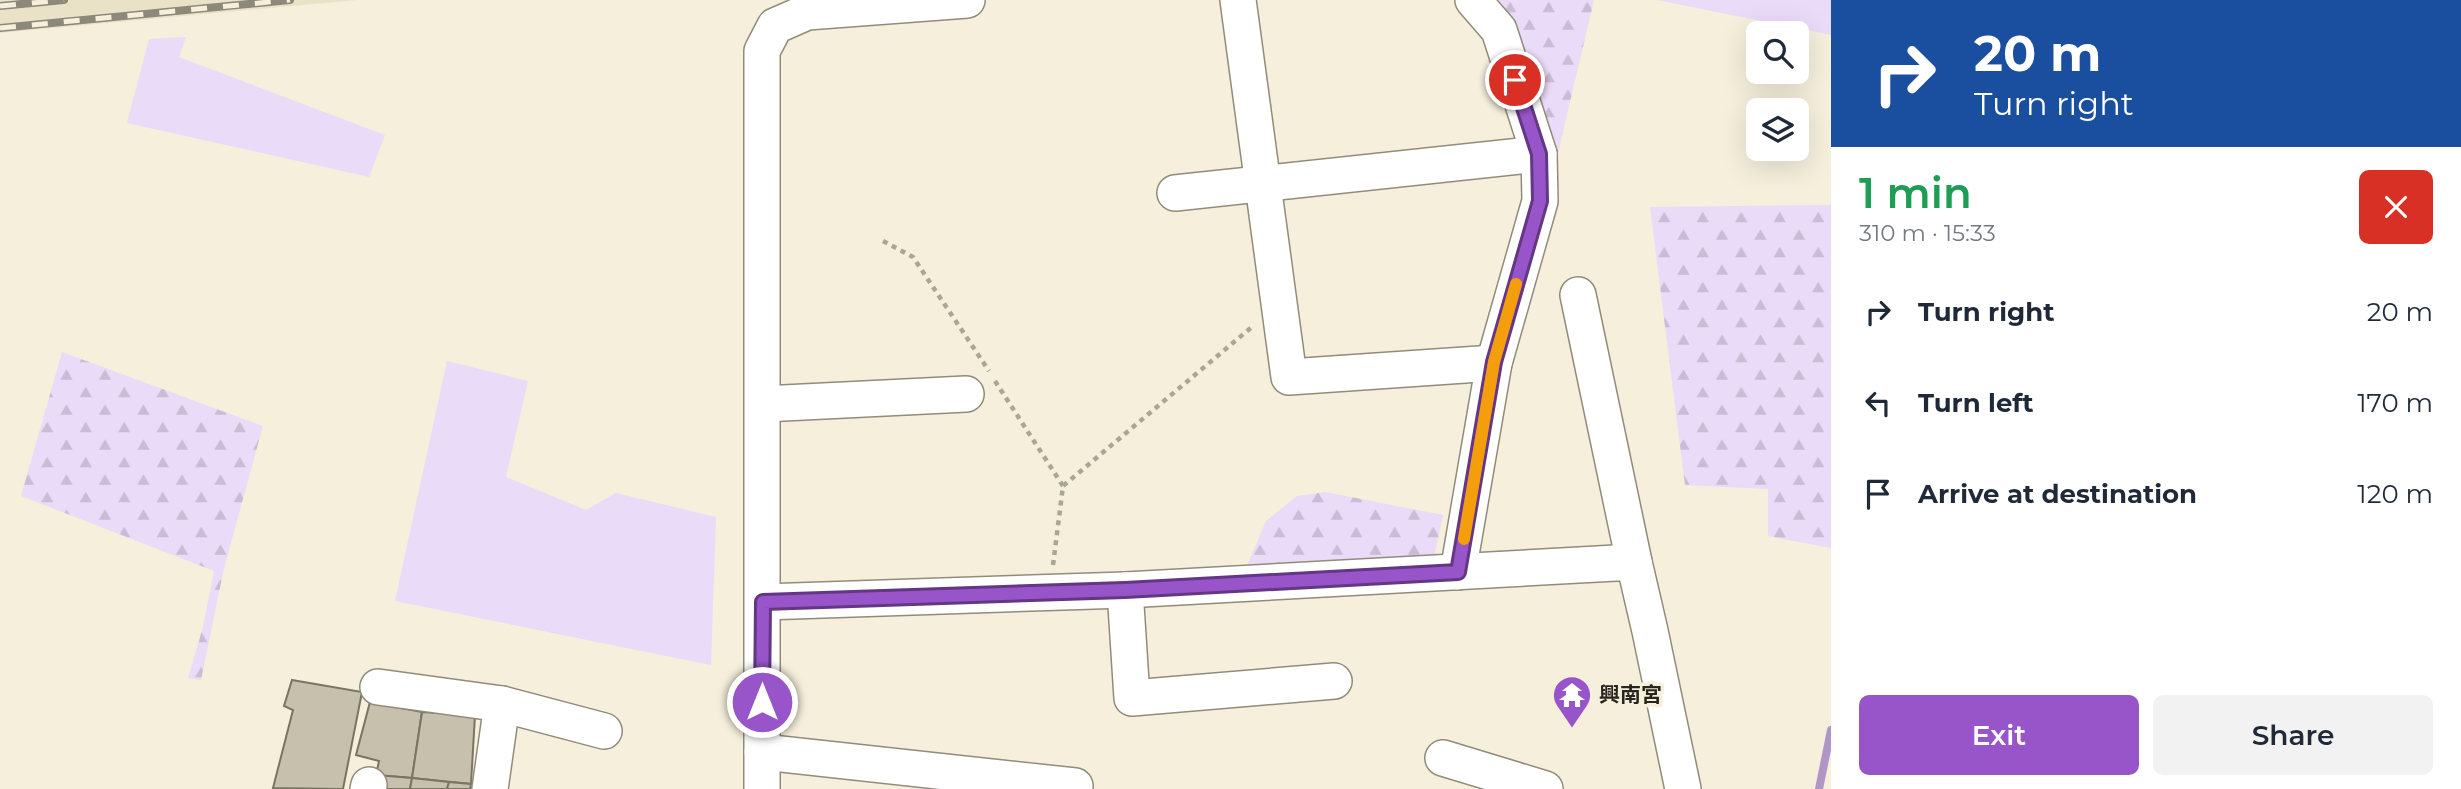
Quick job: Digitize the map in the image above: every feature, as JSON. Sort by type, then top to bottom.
[{"type":"street","points":[[762,789],[762,51],[775,26],[807,12],[967,0]]},
{"type":"street","points":[[1238,0],[1289,377],[1494,362]]},
{"type":"street","points":[[1458,572],[1494,362],[1540,201],[1539,154],[1499,30],[1473,0]]},
{"type":"street","points":[[1175,193],[1539,154]]},
{"type":"street","points":[[1577,295],[1683,789]]},
{"type":"street","points":[[763,404],[966,394]]},
{"type":"street","points":[[763,602],[1125,590],[1634,562]]},
{"type":"street","points":[[1125,590],[1132,698],[1334,681]]},
{"type":"street","points":[[378,687],[502,704],[604,731]]},
{"type":"street","points":[[490,789],[502,704]]},
{"type":"street","points":[[762,752],[1075,786]]},
{"type":"street","points":[[1443,758],[1545,789]]},
{"type":"path","points":[[883,241],[913,257],[1063,486],[1049,592]]},
{"type":"path","points":[[1063,486],[1256,323]]},
{"type":"shaded area","points":[[0,0],[357,0],[0,33]]},
{"type":"green space","points":[[1492,0],[1594,0],[1554,170]]},
{"type":"green space","points":[[1657,0],[1831,0],[1831,35],[1809,31],[1809,21],[1761,21]]},
{"type":"green space","points":[[186,37],[179,57],[385,135],[369,177],[127,123],[149,39]]},
{"type":"green space","points":[[1831,205],[1831,548],[1768,536],[1768,489],[1685,485],[1650,207]]},
{"type":"green space","points":[[62,352],[263,426],[224,568],[201,680],[188,678],[203,627],[214,571],[21,496]]},
{"type":"green space","points":[[447,361],[528,381],[506,477],[586,510],[616,493],[716,517],[711,665],[395,601]]},
{"type":"green space","points":[[1325,492],[1443,515],[1433,562],[1244,573],[1266,521],[1297,496]]},
{"type":"building","points":[[292,680],[362,692],[343,789],[273,788],[293,710],[284,706]]},
{"type":"building","points":[[370,702],[422,712],[412,778],[376,775],[379,761],[356,755]]},
{"type":"building","points":[[422,712],[475,715],[471,784],[412,778]]},
{"type":"building","points":[[376,775],[412,778],[410,789],[374,789]]},
{"type":"building","points":[[412,778],[449,782],[447,789],[410,789]]},
{"type":"building","points":[[449,782],[471,784],[470,789],[447,789]]},
{"type":"waterway","points":[[1819,789],[1831,730]]},
{"type":"railway","points":[[0,6],[64,0]]},
{"type":"railway","points":[[0,28],[290,0]]},
{"type":"slow traffic","points":[[1464,539],[1494,362],[1516,284]]},
{"type":"place","name":"興南宮","points":[[1572,729]]},
{"type":"route","points":[[762,702],[763,602],[1125,590],[1458,572],[1494,362],[1540,201],[1539,154],[1515,80]]}]
